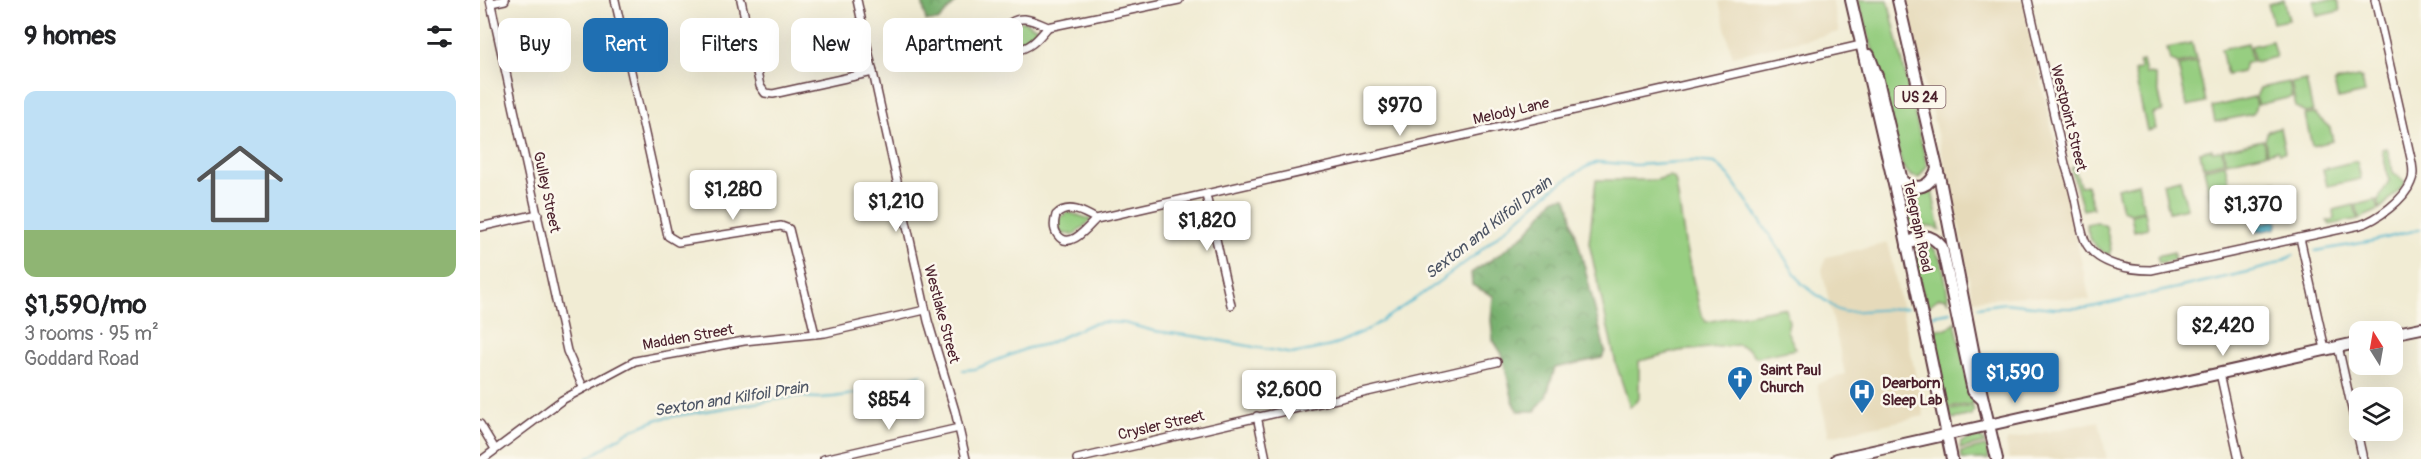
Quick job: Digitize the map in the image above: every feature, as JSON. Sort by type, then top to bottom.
[{"type":"main road","name":"Telegraph Road","points":[[1851,0],[1907,246],[1952,459]]},
{"type":"main road","name":"Telegraph Road","points":[[1898,0],[1937,169],[1997,459]]},
{"type":"main road","points":[[1856,24],[1877,76],[1902,181],[1916,188],[1922,187],[1932,180],[1937,169]]},
{"type":"main road","points":[[1907,246],[1919,236],[1927,235],[1934,237],[1942,247],[1973,391],[1983,399]]},
{"type":"main road","points":[[2403,332],[2421,328]]},
{"type":"main road","points":[[1838,459],[1872,455],[1989,424],[2349,344]]},
{"type":"street","points":[[491,2],[505,0]]},
{"type":"street","points":[[615,0],[668,236],[678,242],[786,227],[792,233],[815,334]]},
{"type":"street","points":[[741,0],[760,86],[765,93],[773,94],[873,72]]},
{"type":"street","name":"Westlake Street","points":[[857,0],[925,310],[966,459]]},
{"type":"street","points":[[1048,27],[1028,19],[1014,19],[1005,27],[1004,38],[1014,50],[1023,50],[1048,27],[1179,0]]},
{"type":"street","name":"Westpoint Street","points":[[2028,0],[2065,164],[2086,243],[2093,252],[2106,261],[2124,267],[2151,270],[2300,238]]},
{"type":"street","points":[[2325,349],[2300,238],[2374,220],[2406,192],[2412,179],[2412,163],[2375,0]]},
{"type":"street","name":"Gulley Street","points":[[491,2],[567,351],[583,387]]},
{"type":"street","name":"Melody Lane","points":[[1096,219],[1074,209],[1059,212],[1054,221],[1055,232],[1066,241],[1076,238],[1096,219],[1861,45]]},
{"type":"street","points":[[1206,195],[1231,305]]},
{"type":"street","points":[[480,227],[538,214]]},
{"type":"street","name":"Madden Street","points":[[483,459],[583,387],[644,358],[744,341],[815,334],[925,310]]},
{"type":"street","points":[[2338,346],[2363,459]]},
{"type":"street","name":"Crysler Street","points":[[1077,459],[1497,362]]},
{"type":"street","points":[[2220,373],[2239,459]]},
{"type":"street","points":[[1257,416],[1266,459]]},
{"type":"street","points":[[480,424],[495,449]]},
{"type":"street","points":[[824,459],[959,428]]},
{"type":"shaded area","points":[[1726,0],[1832,0],[1839,32],[1732,56],[1719,2]]},
{"type":"shaded area","points":[[1905,0],[2023,0],[2090,300],[2024,296],[1973,300],[1960,230]]},
{"type":"shaded area","points":[[1888,243],[1924,416],[1829,436],[1817,384],[1845,374],[1822,270],[1826,257]]},
{"type":"shaded area","points":[[2099,421],[2107,459],[2009,459],[2006,443],[2008,440]]},
{"type":"green space","points":[[922,0],[958,0],[941,18],[925,18]]},
{"type":"green space","points":[[1858,0],[1888,0],[1927,166],[1919,178],[1911,176],[1902,166],[1880,75]]},
{"type":"green space","points":[[2284,0],[2289,20],[2273,23],[2268,4]]},
{"type":"green space","points":[[2313,0],[2338,0],[2340,11],[2317,16]]},
{"type":"green space","points":[[1023,21],[1039,29],[1023,44]]},
{"type":"green space","points":[[2272,41],[2276,57],[2254,62],[2251,46]]},
{"type":"green space","points":[[2192,43],[2196,60],[2178,64],[2170,60],[2167,48]]},
{"type":"green space","points":[[2248,43],[2252,62],[2246,63],[2242,72],[2227,75],[2221,49]]},
{"type":"green space","points":[[2143,61],[2146,74],[2155,75],[2163,111],[2153,114],[2156,129],[2147,131],[2134,71],[2140,69],[2139,62]]},
{"type":"green space","points":[[2197,62],[2206,102],[2187,106],[2178,66]]},
{"type":"green space","points":[[2358,77],[2362,79],[2365,93],[2338,99],[2334,82]]},
{"type":"green space","points":[[2306,80],[2313,112],[2305,113],[2296,107],[2291,83]]},
{"type":"green space","points":[[2289,82],[2292,97],[2257,105],[2256,97],[2260,88]]},
{"type":"green space","points":[[2254,97],[2256,106],[2253,114],[2215,122],[2212,107]]},
{"type":"green space","points":[[2315,114],[2330,128],[2333,141],[2312,146],[2305,115]]},
{"type":"green space","points":[[2280,128],[2285,152],[2279,153],[2278,150],[2267,153],[2265,140],[2268,131]]},
{"type":"green space","points":[[2263,140],[2266,153],[2226,162],[2223,149]]},
{"type":"green space","points":[[2387,148],[2393,172],[2406,183],[2380,209],[2378,200],[2389,181],[2382,149]]},
{"type":"green space","points":[[2212,149],[2212,151],[2222,150],[2224,162],[2203,167],[2200,152]]},
{"type":"green space","points":[[2357,161],[2361,179],[2327,186],[2323,169]]},
{"type":"green space","points":[[2225,164],[2234,205],[2213,210],[2204,169]]},
{"type":"green space","points":[[2074,166],[2080,186],[2087,185],[2093,208],[2083,210],[2071,169]]},
{"type":"green space","points":[[1669,176],[1674,178],[1676,183],[1686,249],[1700,311],[1706,322],[1786,309],[1789,322],[1787,331],[1796,349],[1756,357],[1748,349],[1738,345],[1679,351],[1639,361],[1639,399],[1630,407],[1616,364],[1589,243],[1596,180],[1656,180]]},
{"type":"green space","points":[[2180,179],[2187,208],[2169,212],[2163,183]]},
{"type":"green space","points":[[2276,181],[2283,210],[2243,219],[2241,211],[2258,207],[2256,200],[2260,199],[2257,185]]},
{"type":"green space","points":[[2138,183],[2144,210],[2131,213],[2122,210],[2117,188]]},
{"type":"green space","points":[[1932,190],[1940,230],[1925,226],[1910,231],[1902,191],[1917,194]]},
{"type":"green space","points":[[1566,197],[1605,351],[1602,358],[1555,368],[1546,397],[1535,411],[1518,411],[1513,401],[1502,354],[1493,340],[1491,320],[1493,296],[1472,285],[1471,273],[1500,254],[1527,232],[1555,198]]},
{"type":"green space","points":[[2376,200],[2379,210],[2359,219],[2356,205]]},
{"type":"green space","points":[[2354,205],[2358,219],[2330,225],[2327,221],[2334,219],[2333,210]]},
{"type":"green space","points":[[2145,211],[2148,228],[2134,231],[2131,215]]},
{"type":"green space","points":[[1067,212],[1090,219],[1090,221],[1075,234],[1062,234],[1057,224]]},
{"type":"green space","points":[[2097,222],[2106,226],[2111,249],[2109,255],[2093,243],[2089,235],[2086,224]]},
{"type":"green space","points":[[1923,243],[1936,251],[1940,259],[1949,302],[1946,298],[1939,298],[1928,306],[1925,304],[1916,263],[1919,248]]},
{"type":"green space","points":[[2174,252],[2174,260],[2159,263],[2157,256]]},
{"type":"green space","points":[[1932,322],[1934,329],[1947,329],[1955,322],[1973,404],[1947,408],[1931,331]]},
{"type":"green space","points":[[1972,406],[1974,410],[1971,415],[1954,419],[1949,415],[1948,410]]},
{"type":"green space","points":[[1977,437],[1982,438],[1985,443],[1960,449],[1961,442]]},
{"type":"green space","points":[[1986,446],[1989,459],[1962,459],[1961,452]]},
{"type":"water","points":[[2274,220],[2278,222],[2276,228],[2259,232],[2254,229],[2257,224]]},
{"type":"waterway","name":"Sexton and Kilfoil Drain","points":[[963,370],[975,369],[1028,348],[1047,344],[1091,324],[1103,322],[1124,323],[1154,331],[1292,354],[1331,346],[1369,329],[1419,296],[1474,256],[1555,187],[1584,168],[1598,162],[1636,165],[1693,161],[1715,163],[1729,176],[1802,284],[1838,310],[1846,312],[1907,308]]},
{"type":"waterway","name":"Sexton and Kilfoil Drain","points":[[2315,251],[2373,241],[2421,229]]},
{"type":"waterway","name":"Sexton and Kilfoil Drain","points":[[1978,307],[2004,303],[2054,308],[2087,308],[2248,272],[2271,266],[2294,255]]},
{"type":"waterway","name":"Sexton and Kilfoil Drain","points":[[1933,315],[1951,312]]},
{"type":"waterway","name":"Sexton and Kilfoil Drain","points":[[587,459],[629,431],[658,419],[798,396],[814,398],[845,395],[922,374]]},
{"type":"place","name":"Saint Paul Church","points":[[1740,402]]},
{"type":"place","name":"Dearborn Sleep Lab","points":[[1862,415]]}]
